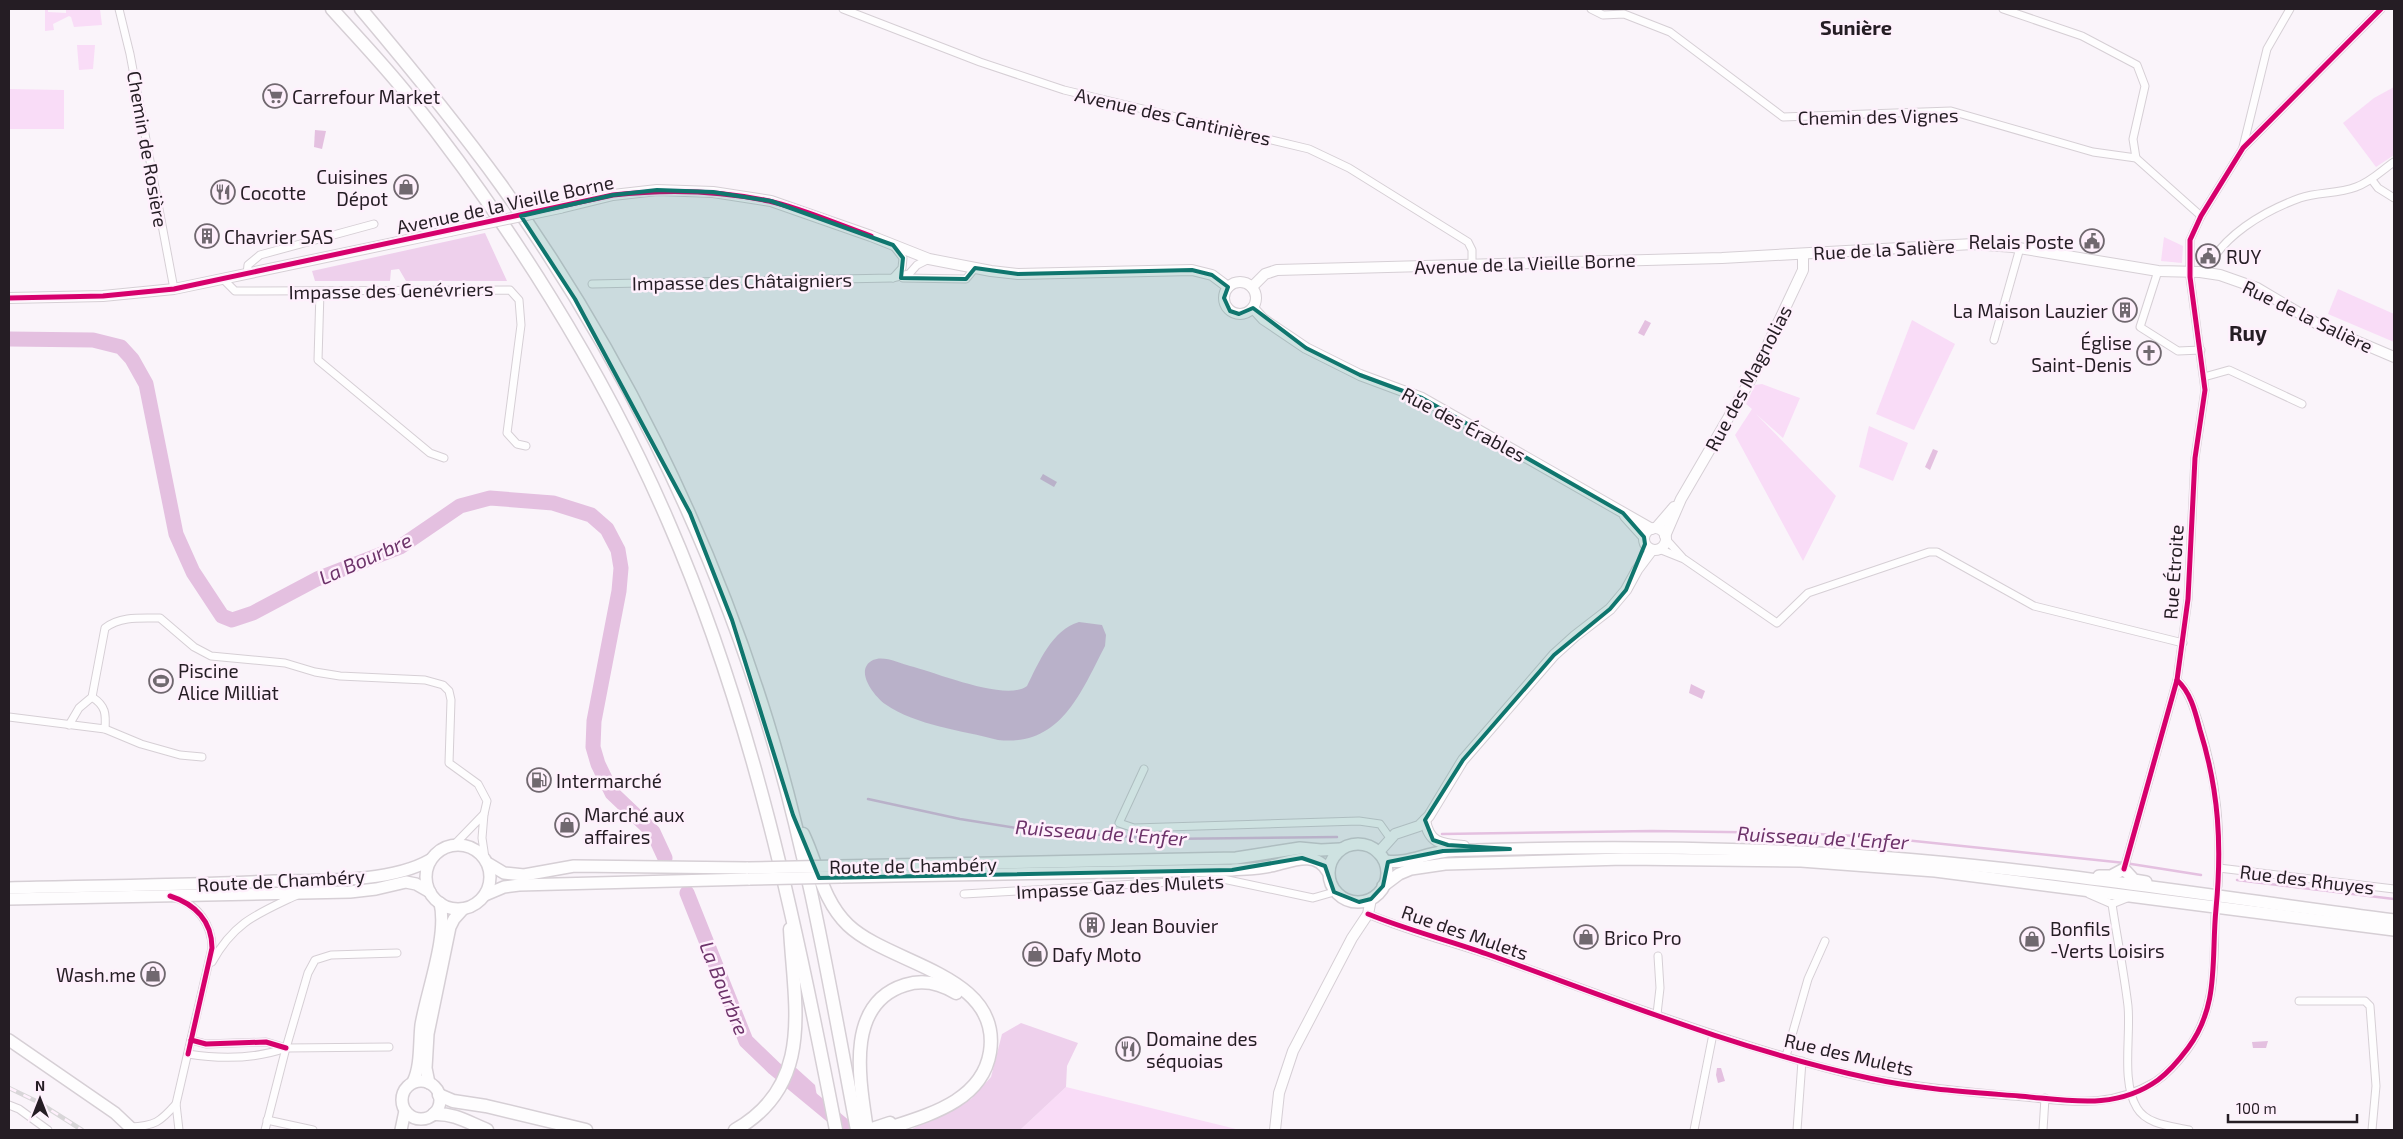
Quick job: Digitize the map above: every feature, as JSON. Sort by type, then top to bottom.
[{"type":"highway","points":[[332,9],[406,93],[482,196],[559,311],[616,413],[668,519],[714,639],[742,723],[788,894],[810,989],[835,1128]]},
{"type":"highway","points":[[361,9],[425,84],[502,186],[575,299],[636,406],[690,513],[732,620],[766,720],[793,815],[853,1110],[865,1128]]},
{"type":"highway","points":[[793,815],[810,850],[824,891],[831,904],[846,923],[877,944],[951,981],[969,994],[982,1009],[989,1027],[991,1046],[988,1063],[970,1090],[948,1106],[889,1126],[865,1128]]},
{"type":"highway","points":[[734,1130],[762,1111],[780,1086],[791,1063],[796,1023],[788,894]]},
{"type":"highway","points":[[865,1128],[861,1039],[865,1023],[873,1007],[889,992],[912,983],[933,983],[948,988],[968,1002],[980,1022],[983,1037],[983,1057],[976,1074],[964,1088],[945,1102],[889,1126]]},
{"type":"highway","points":[[440,1095],[453,1101],[493,1107],[586,1130]]},
{"type":"highway","points":[[429,1116],[450,1114],[466,1119],[487,1130]]},
{"type":"main road","name":"Avenue de la Vieille Borne","points":[[9,298],[104,296],[174,289],[224,280],[613,195],[657,190],[713,192],[771,201],[929,259],[975,268],[1018,274],[1192,270],[1212,275],[1228,287]]},
{"type":"main road","name":"Rue de la Salière","points":[[1803,254],[1973,244],[2020,248],[2158,271],[2206,272],[2258,288],[2321,326],[2394,357]]},
{"type":"main road","name":"Avenue de la Vieille Borne","points":[[1252,287],[1265,274],[1277,270],[1803,254]]},
{"type":"main road","name":"Rue des Magnolias","points":[[1681,499],[1654,528],[1650,545],[1664,545],[1665,537],[1681,499],[1755,372],[1803,270],[1803,254]]},
{"type":"main road","points":[[1240,282],[1252,287],[1256,295],[1252,308],[1244,314],[1230,311],[1224,298],[1228,287],[1240,282]]},
{"type":"main road","name":"Rue des Érables","points":[[1252,308],[1261,318],[1306,348],[1360,375],[1422,398],[1623,513],[1654,528],[1665,537]]},
{"type":"main road","name":"Rue des Érables","points":[[1623,513],[1650,545]]},
{"type":"main road","points":[[1384,886],[1388,878],[1382,857],[1390,838],[1395,834],[1419,826],[1425,820],[1462,760],[1554,655],[1610,609],[1626,590],[1650,545]]},
{"type":"main road","points":[[1425,820],[1427,832],[1433,840],[1448,845],[1510,849]]},
{"type":"main road","points":[[429,1083],[426,1068],[428,1034],[450,927],[454,918],[463,909],[475,904],[485,895],[490,886],[487,861],[477,850],[466,845],[454,844],[436,853],[430,860],[426,876],[430,892],[440,903],[447,907],[463,909]]},
{"type":"main road","points":[[2394,920],[1937,861],[1802,851],[1625,848],[1510,849],[1443,851],[1408,861],[1382,857],[1367,845],[1358,844],[1340,849],[1331,860],[1328,872],[1334,892],[1347,901],[1359,902],[1371,899],[1399,874],[1411,869],[1445,864],[1724,858],[1801,861],[1916,870],[2394,930]]},
{"type":"main road","name":"Route de Chambéry","points":[[485,895],[504,887],[519,885],[749,874],[1236,858],[1300,848],[1340,849]]},
{"type":"main road","name":"Route de Chambéry","points":[[841,872],[1232,870],[1271,866],[1302,858],[1319,862],[1325,866],[1328,872]]},
{"type":"main road","name":"Route de Chambéry","points":[[9,888],[339,879],[410,870],[430,860]]},
{"type":"main road","name":"Route de Chambéry","points":[[487,861],[504,873],[524,875],[574,866],[749,874]]},
{"type":"main road","points":[[2068,877],[2111,876],[2124,869],[2134,880],[2163,884],[2183,892]]},
{"type":"main road","name":"Route de Chambéry","points":[[9,899],[376,890],[406,882],[416,884],[430,892]]},
{"type":"main road","points":[[1274,1130],[1279,1093],[1293,1051],[1352,938],[1368,914],[1371,899]]},
{"type":"main road","points":[[401,1130],[405,1111],[402,1098],[404,1092],[413,1082],[422,1021],[441,926],[440,903]]},
{"type":"main road","points":[[9,1040],[115,1113],[131,1128]]},
{"type":"main road","points":[[413,1082],[429,1083],[436,1088],[440,1095],[438,1108],[415,1130]]},
{"type":"main road","points":[[405,1111],[416,1119],[429,1116]]},
{"type":"street","name":"Chemin de Rosière","points":[[119,9],[130,54],[174,289]]},
{"type":"street","name":"Avenue des Cantinières","points":[[843,9],[980,62],[1064,90],[1309,149],[1349,168],[1468,242],[1472,250],[1472,264]]},
{"type":"street","name":"Chemin des Vignes","points":[[1591,9],[1603,15],[1624,14],[1670,32],[1783,117],[1952,111],[2093,152],[2136,158]]},
{"type":"street","points":[[2003,9],[2082,36],[2138,66],[2145,86],[2133,139],[2136,158],[2201,216]]},
{"type":"street","points":[[2243,148],[2267,49],[2290,9]]},
{"type":"street","points":[[2243,148],[2381,9]]},
{"type":"street","name":"Rue Étroite","points":[[2124,869],[2176,680],[2183,643],[2190,580],[2196,458],[2206,390],[2189,271],[2190,240],[2201,216],[2243,148]]},
{"type":"street","points":[[2206,272],[2225,245],[2253,221],[2301,198],[2355,188],[2372,180],[2394,162]]},
{"type":"street","points":[[2372,180],[2378,188],[2394,198]]},
{"type":"street","points":[[247,274],[248,265],[260,255],[374,224]]},
{"type":"street","points":[[892,278],[902,268],[903,258],[893,245]]},
{"type":"street","points":[[1994,340],[2020,248]]},
{"type":"street","name":"Impasse des Châtaigniers","points":[[592,284],[892,278],[909,274],[917,264],[929,259]]},
{"type":"street","points":[[892,278],[966,279],[975,268]]},
{"type":"street","points":[[2158,271],[2140,327],[2178,351],[2201,350]]},
{"type":"street","name":"Impasse des Genévriers","points":[[224,280],[235,291],[510,290],[518,300],[521,325],[507,433],[517,444],[526,446]]},
{"type":"street","points":[[320,291],[318,360],[430,453],[444,458]]},
{"type":"street","points":[[2204,377],[2229,370],[2302,404]]},
{"type":"street","points":[[1665,537],[1684,559]]},
{"type":"street","points":[[1650,545],[1671,552],[1684,559],[1777,623],[1796,602],[1819,588],[1921,554],[1936,552],[2034,606],[2183,643]]},
{"type":"street","points":[[69,725],[79,708],[92,696],[105,628],[113,621],[133,618],[160,618],[194,647],[210,656],[285,663],[315,672],[340,676],[425,680],[443,685],[449,691],[451,700],[450,762],[478,784],[487,801],[482,838],[487,861]]},
{"type":"street","points":[[2176,680],[2189,694],[2213,774],[2219,819],[2218,886]]},
{"type":"street","points":[[92,696],[101,702],[104,708],[105,729]]},
{"type":"street","points":[[9,717],[105,729],[141,744],[180,755],[202,756]]},
{"type":"street","points":[[1144,769],[1119,823],[1134,828],[1358,821],[1380,824],[1390,838]]},
{"type":"street","points":[[454,844],[484,814]]},
{"type":"street","name":"Rue des Rhuyes","points":[[2219,868],[2394,890]]},
{"type":"street","name":"Impasse Gaz des Mulets","points":[[964,894],[1223,879],[1313,898],[1334,892]]},
{"type":"street","points":[[2081,891],[2112,904],[2130,896]]},
{"type":"street","points":[[208,969],[225,939],[237,927],[252,917],[302,893]]},
{"type":"street","points":[[170,896],[182,900],[193,907],[204,918],[209,927],[212,948],[176,1104],[179,1130]]},
{"type":"street","points":[[2112,904],[2128,1008],[2129,1071],[2132,1094],[2137,1109],[2154,1122],[2189,1130]]},
{"type":"street","name":"Rue des Mulets","points":[[1368,914],[1713,1034],[1802,1061],[1871,1079],[1957,1091],[2090,1103],[2132,1094],[2157,1080],[2177,1063],[2203,1024],[2213,986],[2215,915]]},
{"type":"street","points":[[1786,1056],[1808,979],[1825,941]]},
{"type":"street","points":[[265,1130],[308,973],[315,960],[330,955],[397,953]]},
{"type":"street","points":[[1657,1014],[1660,988],[1658,956]]},
{"type":"street","points":[[2299,1001],[2365,1001],[2370,1006],[2376,1086],[2372,1130]]},
{"type":"street","points":[[1694,1130],[1713,1034]]},
{"type":"street","points":[[191,1040],[206,1044],[266,1042],[286,1048],[389,1047]]},
{"type":"street","points":[[188,1054],[206,1057],[266,1055],[286,1048]]},
{"type":"street","points":[[1797,1130],[1802,1061]]},
{"type":"street","points":[[2043,1130],[2045,1098]]},
{"type":"street","points":[[131,1128],[160,1122],[176,1104]]},
{"type":"street","points":[[9,1105],[19,1109],[48,1130]]},
{"type":"street","points":[[267,1120],[313,1130]]},
{"type":"highlighted area","points":[[657,190],[713,192],[771,201],[893,245],[903,258],[901,278],[966,279],[975,268],[1018,274],[1192,270],[1212,275],[1228,287],[1224,298],[1230,311],[1239,314],[1253,308],[1306,348],[1360,375],[1422,398],[1623,513],[1644,537],[1645,544],[1626,590],[1610,609],[1554,655],[1463,760],[1425,820],[1433,840],[1448,845],[1510,849],[1443,851],[1388,862],[1383,886],[1371,899],[1359,902],[1334,892],[1325,866],[1302,858],[1232,870],[819,878],[793,815],[732,620],[690,513],[575,299],[521,216],[613,195]]},
{"type":"shaded area","points":[[45,9],[48,9],[48,12],[66,13],[66,9],[100,9],[102,25],[74,27],[69,16],[53,24],[54,30],[45,31]]},
{"type":"shaded area","points":[[77,45],[95,45],[93,69],[79,70]]},
{"type":"shaded area","points":[[2394,87],[2394,155],[2376,167],[2343,123],[2374,98]]},
{"type":"shaded area","points":[[9,89],[64,90],[64,129],[9,129]]},
{"type":"shaded area","points":[[315,130],[326,131],[322,149],[314,147]]},
{"type":"shaded area","points":[[485,233],[507,281],[406,281],[399,269],[391,270],[390,281],[315,281],[312,271]]},
{"type":"shaded area","points":[[2164,237],[2183,246],[2182,263],[2161,261]]},
{"type":"shaded area","points":[[2338,289],[2394,314],[2394,342],[2328,314]]},
{"type":"shaded area","points":[[1645,320],[1651,323],[1644,336],[1638,333]]},
{"type":"shaded area","points":[[1912,320],[1955,344],[1914,430],[1876,414]]},
{"type":"shaded area","points":[[1762,384],[1800,398],[1783,438],[1756,414],[1836,496],[1803,561],[1735,435],[1752,409],[1746,404],[1755,385]]},
{"type":"shaded area","points":[[1869,426],[1908,443],[1893,481],[1859,467]]},
{"type":"shaded area","points":[[1933,449],[1938,451],[1930,470],[1925,467]]},
{"type":"shaded area","points":[[1043,474],[1057,482],[1054,487],[1040,479]]},
{"type":"shaded area","points":[[1079,622],[1102,625],[1106,635],[1105,646],[1087,681],[1066,713],[1038,735],[1020,740],[998,740],[911,718],[881,701],[872,690],[865,676],[867,664],[882,658],[970,684],[987,688],[1017,690],[1027,686],[1047,648],[1054,639],[1061,632]]},
{"type":"shaded area","points":[[1691,684],[1705,691],[1702,699],[1689,693]]},
{"type":"shaded area","points":[[1021,1023],[1078,1043],[1067,1066],[1066,1087],[1020,1130],[910,1130],[971,1099],[991,1077],[1002,1034]]},
{"type":"shaded area","points":[[2268,1041],[2266,1048],[2253,1048],[2252,1042]]},
{"type":"shaded area","points":[[795,1067],[815,1085],[820,1113],[787,1085]]},
{"type":"shaded area","points":[[1717,1068],[1721,1068],[1725,1081],[1718,1083]]},
{"type":"shaded area","points":[[1066,1087],[1240,1130],[1020,1130]]},
{"type":"waterway","name":"La Bourbre","points":[[9,339],[93,340],[121,347],[132,359],[146,384],[176,534],[193,572],[222,616],[232,620],[253,613],[317,579],[400,547],[460,506],[490,498],[553,503],[591,515],[607,529],[618,550],[621,568],[619,591],[594,721],[593,747],[598,764],[612,793],[653,832],[665,858]]},
{"type":"waterway","name":"Ruisseau de l'Enfer","points":[[868,799],[960,819],[1029,830],[1163,839],[1337,837]]},
{"type":"waterway","name":"Ruisseau de l'Enfer","points":[[1442,834],[1652,831],[1798,833],[1876,837],[2125,863],[2201,875]]},
{"type":"waterway","name":"Ruisseau de l'Enfer","points":[[2237,880],[2394,899]]},
{"type":"waterway","name":"La Bourbre","points":[[687,893],[746,1041],[774,1068],[849,1130]]},
{"type":"railway","points":[[9,1088],[38,1102],[82,1130]]},
{"type":"cycle path","points":[[2124,869],[2177,680],[2188,599],[2195,458],[2205,390],[2190,277],[2190,240],[2201,216],[2243,148],[2381,9]]},
{"type":"cycle path","points":[[9,298],[103,296],[174,289],[613,195],[633,193],[672,191],[750,197],[794,208],[871,236]]},
{"type":"cycle path","points":[[1368,914],[1724,1038],[1772,1053],[1869,1078],[1944,1090],[2073,1101],[2108,1100],[2125,1096],[2142,1090],[2158,1080],[2174,1065],[2198,1032],[2210,998],[2219,863],[2215,797],[2194,709],[2186,691],[2177,680]]},
{"type":"cycle path","points":[[170,896],[187,904],[200,915],[209,930],[211,938],[212,948],[188,1054]]},
{"type":"cycle path","points":[[191,1040],[206,1044],[266,1042],[286,1048]]},
{"type":"place","name":"Carrefour Market","points":[[275,96]]},
{"type":"place","name":"Cuisines Dépot","points":[[406,187]]},
{"type":"place","name":"Cocotte","points":[[223,192]]},
{"type":"place","name":"Chavrier SAS","points":[[207,236]]},
{"type":"place","name":"Relais Poste","points":[[2092,241]]},
{"type":"place","name":"RUY","points":[[2208,256]]},
{"type":"place","name":"La Maison Lauzier","points":[[2125,310]]},
{"type":"place","name":"Église Saint-Denis","points":[[2149,353]]},
{"type":"place","name":"Piscine Alice Milliat","points":[[161,681]]},
{"type":"place","name":"Intermarché","points":[[539,780]]},
{"type":"place","name":"Marché aux affaires","points":[[567,825]]},
{"type":"place","name":"Jean Bouvier","points":[[1092,925]]},
{"type":"place","name":"Brico Pro","points":[[1586,937]]},
{"type":"place","name":"Bonfils -Verts Loisirs","points":[[2032,939]]},
{"type":"place","name":"Dafy Moto","points":[[1035,954]]},
{"type":"place","name":"Wash.me","points":[[153,974]]},
{"type":"place","name":"Domaine des séquoias","points":[[1128,1049]]},
{"type":"district","name":"Sunière","points":[[1856,27]]},
{"type":"district","name":"Ruy","points":[[2248,332]]}]
